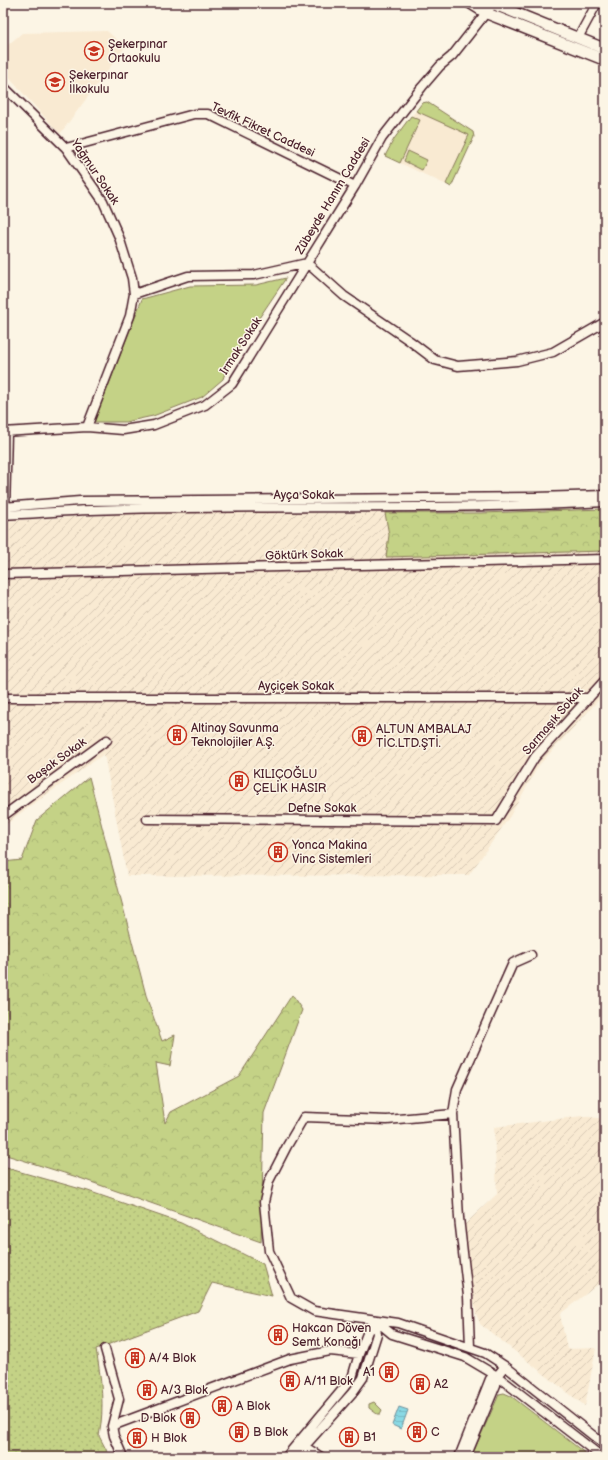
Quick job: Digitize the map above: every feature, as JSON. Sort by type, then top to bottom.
[{"type":"main road","points":[[470,3],[486,13],[605,60]]},
{"type":"main road","points":[[492,3],[605,49]]},
{"type":"street","name":"Zübeyde Hanım Caddesi","points":[[134,294],[188,276],[254,275],[307,264],[355,186],[382,138],[422,87],[440,66],[452,56],[486,13],[492,3]]},
{"type":"street","points":[[578,38],[597,3]]},
{"type":"street","name":"Yağmur Sokak","points":[[3,86],[66,148],[103,201],[119,237],[132,278],[134,294],[130,316],[87,427]]},
{"type":"street","name":"Tevfik Fikret Caddesi","points":[[66,148],[194,114],[208,114],[355,186]]},
{"type":"street","points":[[307,264],[344,296],[435,360],[458,366],[517,361],[553,352],[605,322]]},
{"type":"street","name":"Irmak Sokak","points":[[5,432],[87,427],[123,430],[154,425],[205,405],[232,384],[307,264]]},
{"type":"street","points":[[4,511],[5,432]]},
{"type":"street","name":"Ayça Sokak","points":[[4,511],[605,495]]},
{"type":"street","name":"Ayça Sokak","points":[[4,511],[80,501],[146,500],[536,505],[605,502]]},
{"type":"street","name":"Göktürk Sokak","points":[[3,574],[605,559]]},
{"type":"street","name":"Sarmaşık Sokak","points":[[496,821],[534,757],[605,680]]},
{"type":"street","name":"Ayçiçek Sokak","points":[[3,698],[589,698]]},
{"type":"street","name":"Başak Sokak","points":[[3,816],[107,740]]},
{"type":"street","name":"Defne Sokak","points":[[147,819],[496,821]]},
{"type":"street","points":[[470,1347],[468,1296],[459,1218],[453,1114],[457,1089],[513,963],[531,955]]},
{"type":"street","points":[[453,1114],[386,1120],[304,1118],[287,1146],[269,1181],[264,1202],[269,1251],[291,1298],[314,1311],[398,1323],[484,1353],[505,1366],[605,1445]]},
{"type":"street","points":[[300,1449],[352,1378],[368,1331],[375,1320]]},
{"type":"street","points":[[375,1320],[392,1334],[464,1357],[497,1376],[602,1457]]},
{"type":"street","points":[[286,1457],[300,1449],[353,1392],[363,1378],[377,1334],[375,1320]]},
{"type":"street","points":[[104,1349],[119,1399],[112,1426],[114,1436],[123,1457]]},
{"type":"street","points":[[112,1426],[290,1359],[330,1351],[359,1354]]},
{"type":"street","points":[[459,1457],[490,1379],[497,1376],[505,1366]]},
{"type":"street","points":[[466,1457],[496,1385],[497,1376]]},
{"type":"street","points":[[300,1449],[309,1457]]},
{"type":"street","points":[[300,1449],[321,1457]]},
{"type":"shaded area","points":[[107,31],[125,47],[60,134],[3,71],[3,49],[22,33]]},
{"type":"shaded area","points":[[427,102],[473,132],[474,137],[451,187],[385,156],[394,139],[422,103]]},
{"type":"shaded area","points":[[605,509],[605,693],[539,765],[510,816],[469,875],[127,876],[104,754],[15,817],[3,828],[3,521],[142,513],[481,513]]},
{"type":"shaded area","points":[[582,1116],[605,1119],[605,1279],[560,1314],[567,1349],[596,1348],[585,1406],[480,1324],[476,1313],[463,1226],[497,1194],[494,1127]]},
{"type":"green space","points":[[427,102],[473,132],[474,137],[451,187],[446,184],[469,135],[416,111],[422,103]]},
{"type":"green space","points":[[411,116],[420,120],[400,163],[385,156],[394,139]]},
{"type":"green space","points":[[408,151],[427,160],[422,170],[404,161]]},
{"type":"green space","points":[[286,278],[228,364],[223,379],[202,397],[153,416],[125,422],[94,422],[142,299],[190,286],[256,285]]},
{"type":"green space","points":[[605,509],[605,551],[386,557],[389,535],[385,513],[481,513]]},
{"type":"green space","points":[[89,777],[147,999],[162,1041],[175,1035],[170,1066],[156,1063],[165,1123],[171,1112],[239,1076],[292,995],[302,1010],[264,1113],[261,1242],[77,1177],[3,1154],[3,862],[22,860],[37,820]]},
{"type":"green space","points":[[3,1167],[88,1191],[181,1223],[263,1264],[272,1296],[212,1283],[198,1311],[96,1349],[101,1382],[102,1403],[99,1436],[110,1457],[3,1457]]},
{"type":"green space","points":[[504,1393],[511,1396],[590,1457],[471,1457],[499,1394]]},
{"type":"green space","points":[[374,1402],[382,1410],[380,1414],[377,1414],[369,1408],[369,1404]]},
{"type":"water","points":[[399,1407],[408,1410],[401,1429],[392,1425]]},
{"type":"place","name":"Şekerpınar Ortaokulu","points":[[94,51]]},
{"type":"place","name":"Şekerpınar İlkokulu","points":[[55,82]]},
{"type":"place","name":"Altinay Savunma Teknolojiler A.Ş.","points":[[177,735]]},
{"type":"place","name":"ALTUN AMBALAJ TİC.LTD.ŞTİ.","points":[[362,736]]},
{"type":"place","name":"KILIÇOĞLU ÇELİK HASIR","points":[[239,781]]},
{"type":"place","name":"Yonca Makina Vinc Sistemleri","points":[[278,852]]},
{"type":"place","name":"Hakcan Döven Semt Konağı","points":[[278,1335]]},
{"type":"place","name":"A/4 Blok","points":[[135,1358]]},
{"type":"place","name":"A1","points":[[389,1372]]},
{"type":"place","name":"A/11 Blok","points":[[290,1381]]},
{"type":"place","name":"A2","points":[[420,1384]]},
{"type":"place","name":"A/3 Blok","points":[[147,1390]]},
{"type":"place","name":"A Blok","points":[[222,1406]]},
{"type":"place","name":"D Blok","points":[[190,1418]]},
{"type":"place","name":"B Blok","points":[[239,1432]]},
{"type":"place","name":"C","points":[[417,1432]]},
{"type":"place","name":"B1","points":[[349,1437]]},
{"type":"place","name":"H Blok","points":[[137,1438]]}]
